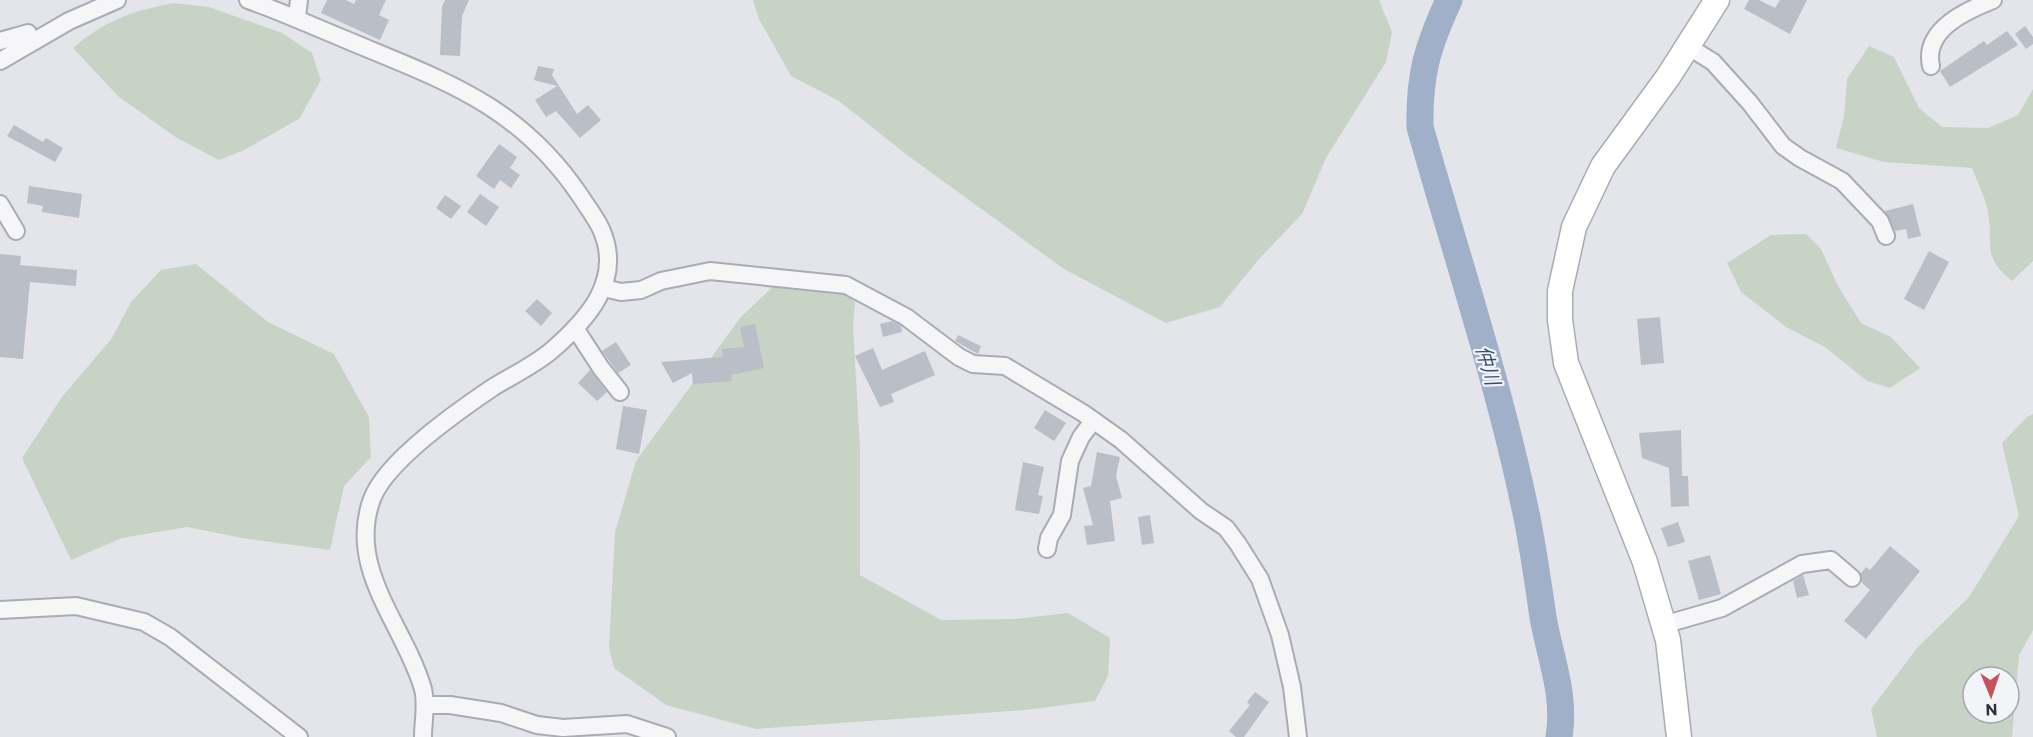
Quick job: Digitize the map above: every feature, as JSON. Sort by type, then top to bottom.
[{"type":"street","points":[[0,61],[60,26],[117,0]]},
{"type":"street","points":[[248,0],[297,17],[466,91],[504,116],[541,148],[574,188],[602,230],[607,256],[604,288],[591,313],[549,353],[491,389],[399,460],[381,482],[373,497],[369,511],[366,548],[372,578],[412,657],[424,693],[423,737]]},
{"type":"street","points":[[297,17],[299,0]]},
{"type":"street","points":[[1679,737],[1668,640],[1644,562],[1566,363],[1560,320],[1560,291],[1574,227],[1604,166],[1689,47],[1717,0]]},
{"type":"street","points":[[1931,66],[1930,49],[1935,37],[1963,14],[1993,0]]},
{"type":"street","points":[[0,41],[28,33]]},
{"type":"street","points":[[1689,47],[1713,62],[1750,103],[1783,146],[1842,181],[1880,221],[1886,236]]},
{"type":"street","points":[[0,204],[16,231]]},
{"type":"street","points":[[604,288],[621,292],[641,290],[661,281],[710,271],[846,285],[906,317],[959,357],[973,364],[1005,366],[1093,421],[1121,440],[1201,511],[1226,528],[1238,544],[1260,579],[1280,636],[1292,687],[1298,737]]},
{"type":"street","points":[[575,328],[620,392]]},
{"type":"street","points":[[1047,549],[1049,538],[1062,515],[1070,461],[1081,437],[1093,421]]},
{"type":"street","points":[[1663,625],[1722,608],[1802,564],[1831,560],[1852,578]]},
{"type":"street","points":[[0,610],[76,606],[144,622],[170,637],[299,737]]},
{"type":"street","points":[[424,705],[450,705],[501,713],[537,725],[563,728],[627,724],[666,737]]},
{"type":"green space","points":[[753,0],[1379,0],[1392,32],[1386,62],[1326,158],[1302,214],[1259,259],[1220,307],[1166,323],[1064,269],[907,155],[839,101],[791,76],[759,19]]},
{"type":"green space","points":[[174,3],[209,7],[282,33],[312,53],[321,80],[299,119],[242,151],[219,160],[177,138],[119,97],[73,48],[97,30],[120,18],[145,9]]},
{"type":"green space","points":[[1869,46],[1894,57],[1919,108],[1942,127],[1988,128],[2018,115],[2033,89],[2033,261],[2012,281],[2002,272],[1992,257],[1987,207],[1972,168],[1884,162],[1836,148],[1844,116],[1847,79]]},
{"type":"green space","points":[[1806,234],[1821,249],[1838,286],[1861,323],[1891,337],[1920,368],[1890,388],[1867,381],[1825,347],[1786,327],[1741,292],[1727,263],[1771,235]]},
{"type":"green space","points":[[196,264],[268,322],[334,354],[369,417],[371,457],[344,486],[330,550],[242,538],[187,527],[122,538],[71,560],[22,458],[62,397],[112,338],[131,302],[161,270]]},
{"type":"green space","points":[[783,277],[833,285],[855,302],[853,326],[860,448],[860,575],[941,620],[1013,619],[1068,613],[1110,638],[1108,676],[1095,701],[1025,710],[756,729],[666,705],[614,668],[609,648],[615,532],[636,461],[740,318]]},
{"type":"green space","points":[[2033,414],[2033,630],[2019,655],[2018,665],[1961,665],[1961,725],[2013,725],[2012,737],[1877,737],[1871,709],[1917,648],[1969,597],[2019,516],[2002,443],[2027,417]]},
{"type":"building","points":[[327,0],[346,0],[354,4],[356,0],[386,0],[379,15],[389,20],[380,40],[321,13]]},
{"type":"building","points":[[445,0],[469,0],[462,16],[460,56],[440,55],[442,7]]},
{"type":"building","points":[[1749,0],[1759,0],[1775,8],[1780,0],[1807,0],[1790,34],[1744,9]]},
{"type":"building","points":[[2025,26],[2033,37],[2033,44],[2026,49],[2015,34]]},
{"type":"building","points":[[2007,31],[2018,45],[1950,87],[1940,71],[1984,41],[1987,45]]},
{"type":"building","points":[[538,66],[554,69],[552,75],[577,114],[588,105],[601,120],[580,138],[556,111],[546,117],[535,100],[557,86],[534,80]]},
{"type":"building","points":[[14,125],[43,142],[46,138],[63,148],[55,162],[7,136]]},
{"type":"building","points":[[499,144],[517,157],[510,168],[520,175],[511,188],[500,180],[494,189],[476,176]]},
{"type":"building","points":[[29,186],[82,194],[79,218],[42,212],[43,206],[27,203]]},
{"type":"building","points":[[480,194],[499,207],[486,226],[467,212]]},
{"type":"building","points":[[445,195],[461,206],[451,219],[436,208]]},
{"type":"building","points":[[1913,204],[1921,236],[1908,239],[1906,229],[1895,231],[1885,211]]},
{"type":"building","points":[[1929,251],[1949,262],[1924,310],[1904,299]]},
{"type":"building","points":[[0,254],[21,256],[20,265],[77,270],[76,286],[30,282],[23,359],[0,357]]},
{"type":"building","points":[[537,299],[552,313],[541,326],[525,311]]},
{"type":"building","points":[[1660,317],[1664,363],[1641,365],[1637,319]]},
{"type":"building","points":[[892,321],[901,326],[902,332],[883,337],[880,324]]},
{"type":"building","points":[[755,324],[764,368],[731,375],[732,381],[693,384],[692,373],[673,383],[661,362],[723,357],[722,349],[744,347],[740,327]]},
{"type":"building","points":[[958,335],[981,346],[978,354],[955,341]]},
{"type":"building","points":[[616,342],[631,365],[618,373],[602,351]]},
{"type":"building","points":[[873,348],[882,370],[925,351],[935,375],[891,394],[894,402],[880,407],[855,356]]},
{"type":"building","points":[[590,370],[607,392],[597,401],[578,383]]},
{"type":"building","points":[[623,406],[647,410],[639,454],[616,449]]},
{"type":"building","points":[[1045,410],[1066,423],[1054,441],[1034,428]]},
{"type":"building","points":[[1681,430],[1682,476],[1688,476],[1689,506],[1671,507],[1669,468],[1642,458],[1639,433]]},
{"type":"building","points":[[1097,452],[1120,457],[1116,476],[1122,498],[1110,501],[1115,541],[1087,545],[1084,526],[1093,525],[1083,488],[1091,486]]},
{"type":"building","points":[[1023,462],[1044,467],[1038,495],[1043,496],[1039,514],[1015,510]]},
{"type":"building","points":[[1150,515],[1154,543],[1142,545],[1138,517]]},
{"type":"building","points":[[1678,522],[1685,542],[1668,547],[1661,528]]},
{"type":"building","points":[[1890,546],[1920,571],[1866,639],[1844,621],[1870,590],[1861,582],[1861,573],[1866,567],[1870,570]]},
{"type":"building","points":[[1710,555],[1721,594],[1699,600],[1688,561]]},
{"type":"building","points":[[1803,575],[1809,595],[1797,598],[1793,581]]},
{"type":"building","points":[[1255,692],[1269,702],[1244,737],[1236,737],[1229,731],[1250,705],[1247,702]]},
{"type":"waterway","name":"仲川","points":[[1449,0],[1426,62],[1421,92],[1420,127],[1490,367],[1515,464],[1559,691],[1561,721],[1559,737]]}]
